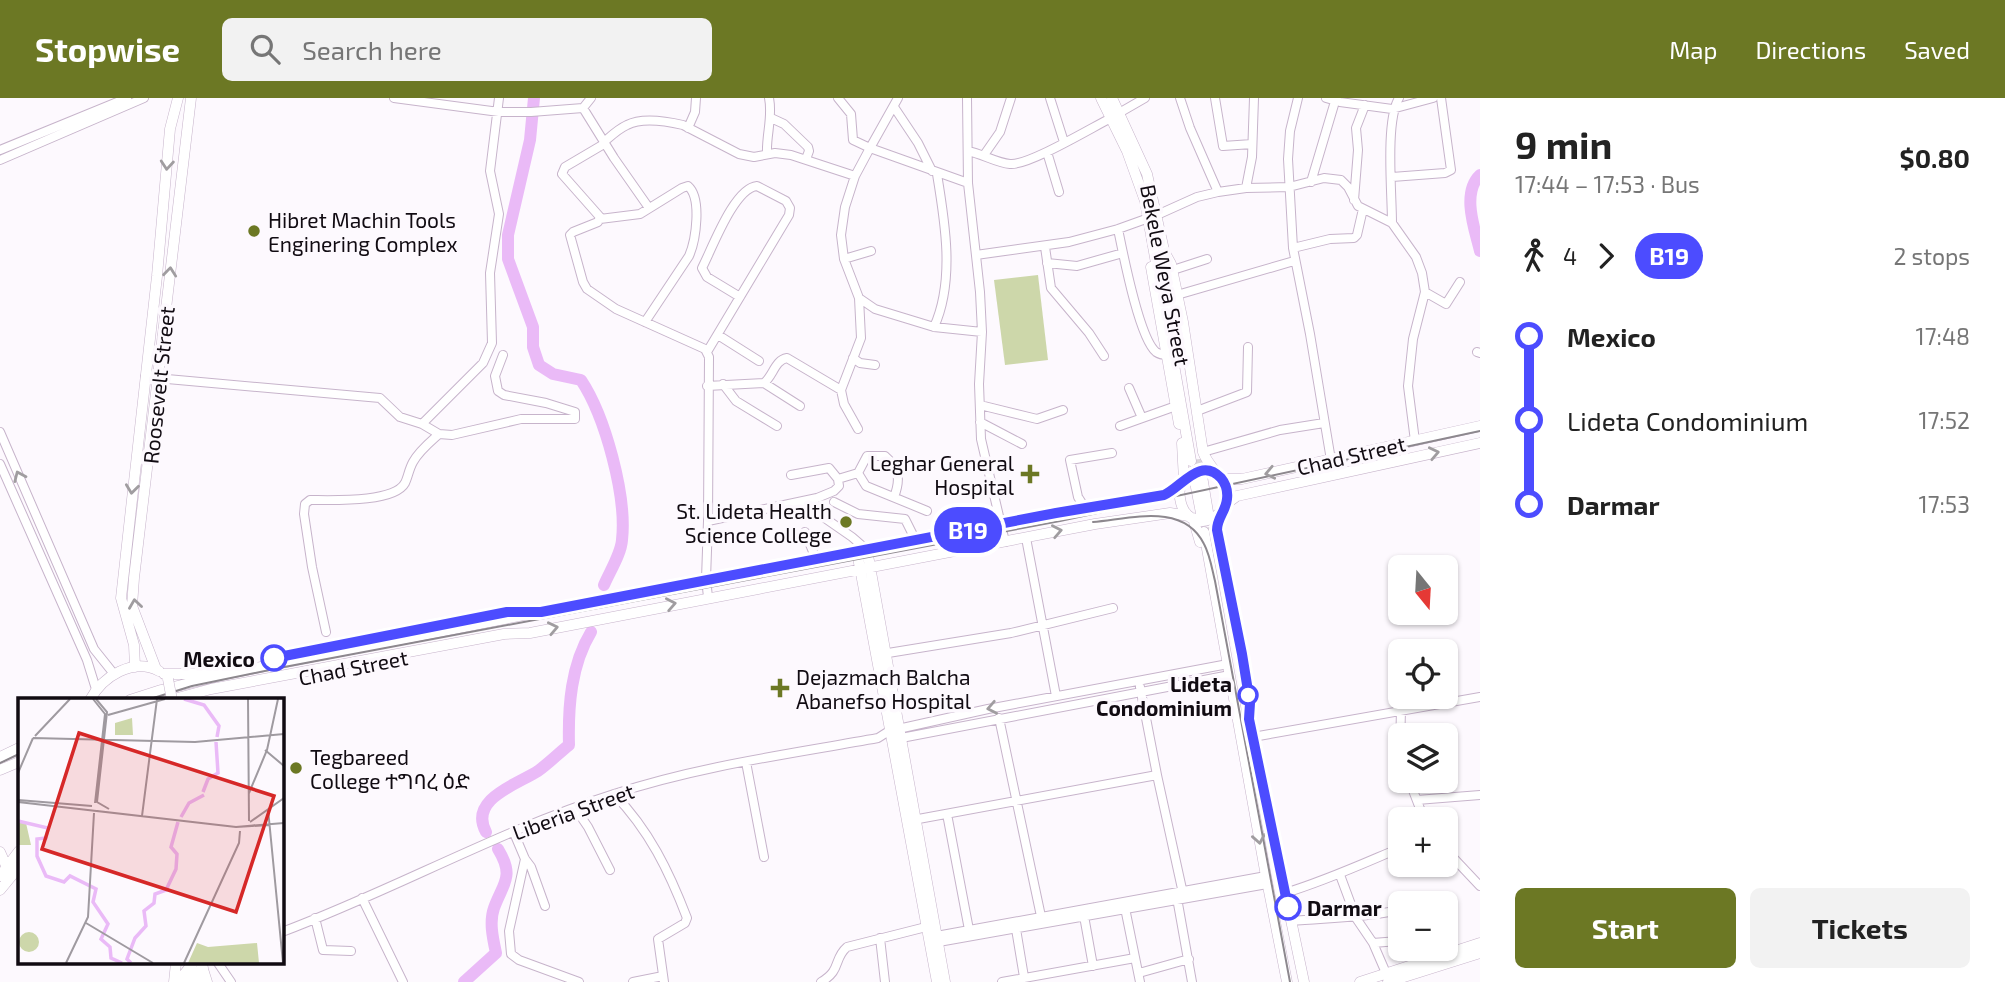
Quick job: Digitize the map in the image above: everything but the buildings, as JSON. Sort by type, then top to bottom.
[{"type":"main road","name":"Roosevelt Street","points":[[135,667],[134,645],[121,598],[170,129],[178,98]]},
{"type":"main road","name":"Roosevelt Street","points":[[170,698],[163,674],[132,606],[191,98]]},
{"type":"main road","points":[[1101,98],[1115,115]]},
{"type":"main road","name":"Bekele Weya Street","points":[[1112,98],[1115,115],[1147,174],[1198,457]]},
{"type":"main road","points":[[1227,659],[1213,614],[1198,515],[1184,458],[1151,269],[1160,255],[1172,270],[1178,295],[1197,411],[1198,457],[1219,477],[1227,491],[1217,530],[1242,654],[1250,703],[1249,719]]},
{"type":"main road","name":"Chad Street","points":[[1219,477],[1236,480],[1480,426]]},
{"type":"main road","points":[[1219,477],[1207,471],[1199,471],[1190,479],[1179,502],[1206,520],[1234,498],[1243,495],[1480,443]]},
{"type":"main road","points":[[136,460],[149,461]]},
{"type":"main road","name":"Chad Street","points":[[137,698],[231,673],[705,579],[1164,495],[1190,479]]},
{"type":"main road","name":"Chad Street","points":[[197,698],[708,597],[1026,538],[1170,513],[1198,515]]},
{"type":"main road","points":[[1287,982],[1227,659],[1208,531],[1303,978],[1315,982]]},
{"type":"main road","points":[[862,549],[932,937],[937,982]]},
{"type":"main road","name":"Chad Street","points":[[135,667],[163,674],[193,674],[507,612],[541,612]]},
{"type":"main road","name":"Chad Street","points":[[178,698],[223,686],[504,634],[518,634]]},
{"type":"main road","points":[[90,698],[96,689],[114,674],[135,667]]},
{"type":"main road","points":[[0,750],[18,742]]},
{"type":"main road","points":[[0,757],[18,748]]},
{"type":"main road","points":[[0,770],[18,762]]},
{"type":"main road","points":[[0,776],[18,768]]},
{"type":"main road","points":[[0,852],[3,878]]},
{"type":"main road","points":[[3,878],[18,853]]},
{"type":"main road","points":[[3,878],[18,868]]},
{"type":"main road","points":[[932,937],[945,982]]},
{"type":"main road","points":[[1388,979],[1480,943]]},
{"type":"main road","points":[[1360,982],[1388,979],[1480,953]]},
{"type":"main road","points":[[176,964],[176,982]]},
{"type":"main road","points":[[176,982],[196,969],[207,982]]},
{"type":"street","points":[[0,150],[127,98]]},
{"type":"street","points":[[0,160],[144,98]]},
{"type":"street","points":[[394,98],[499,111],[531,112],[583,108],[591,98]]},
{"type":"street","points":[[422,424],[482,363],[492,343],[490,273],[499,214],[490,171],[499,98]]},
{"type":"street","points":[[688,128],[695,112],[696,98]]},
{"type":"street","points":[[767,154],[766,140],[771,118],[769,98]]},
{"type":"street","points":[[838,98],[850,114],[852,139],[968,183]]},
{"type":"street","points":[[858,429],[844,404],[841,390],[862,333],[859,298],[844,259],[841,235],[845,208],[855,176],[898,98]]},
{"type":"street","points":[[967,98],[968,183],[982,332],[982,446],[1005,542]]},
{"type":"street","points":[[984,155],[1000,132],[1011,98]]},
{"type":"street","points":[[1050,98],[1064,142]]},
{"type":"street","points":[[968,151],[1015,164],[1047,152],[1144,98]]},
{"type":"street","points":[[1180,98],[1218,192]]},
{"type":"street","points":[[1215,98],[1223,146],[1252,144]]},
{"type":"street","points":[[1246,188],[1252,157],[1254,98]]},
{"type":"street","points":[[1298,98],[1290,131],[1288,159],[1294,261],[1310,334],[1331,460]]},
{"type":"street","points":[[1392,223],[1390,131],[1392,109],[1399,98]]},
{"type":"street","points":[[1311,181],[1332,99],[1392,109],[1433,98]]},
{"type":"street","points":[[1392,177],[1445,173],[1451,170],[1441,98]]},
{"type":"street","points":[[1354,200],[1359,150],[1356,128],[1365,105]]},
{"type":"street","points":[[894,107],[934,172],[943,209],[945,269],[941,313],[934,327]]},
{"type":"street","points":[[583,108],[649,208]]},
{"type":"street","points":[[771,118],[784,124],[808,147],[806,159]]},
{"type":"street","points":[[600,219],[596,211],[562,174],[565,167],[604,143],[622,127],[637,121],[674,123],[739,154],[754,157],[783,154],[855,176]]},
{"type":"street","points":[[1047,152],[1059,192]]},
{"type":"street","points":[[976,255],[1045,247],[1118,229],[1198,197],[1218,192],[1289,187],[1334,177],[1348,187],[1354,200],[1363,209],[1372,211],[1392,223],[1416,257],[1425,292],[1409,364],[1408,386],[1415,441]]},
{"type":"street","points":[[708,597],[705,579],[708,521],[707,352],[718,335],[740,298],[789,215],[790,208],[786,201],[757,186],[746,190],[730,211],[702,268],[707,277],[740,298]]},
{"type":"street","points":[[645,323],[689,256],[695,234],[696,208],[691,187],[682,188],[633,217],[600,219],[570,235],[584,286],[616,309],[645,323],[707,352]]},
{"type":"street","points":[[1293,248],[1330,239],[1354,238],[1363,209]]},
{"type":"street","points":[[1118,229],[1136,309],[1156,352],[1167,355]]},
{"type":"street","points":[[1045,247],[1051,288],[1089,333],[1104,356]]},
{"type":"street","points":[[844,259],[871,251]]},
{"type":"street","points":[[1048,263],[1077,266],[1123,253]]},
{"type":"street","points":[[1172,270],[1207,259]]},
{"type":"street","points":[[1178,295],[1294,261]]},
{"type":"street","points":[[1425,292],[1446,304],[1460,282]]},
{"type":"street","points":[[859,298],[875,309],[934,327],[982,332]]},
{"type":"street","points":[[718,335],[759,361]]},
{"type":"street","points":[[1197,411],[1247,393],[1248,347]]},
{"type":"street","points":[[145,377],[380,398],[400,417],[422,424],[439,434],[452,435],[521,419],[575,419],[575,412],[504,395],[498,391],[495,376],[503,355]]},
{"type":"street","points":[[764,383],[780,360],[787,358],[841,390]]},
{"type":"street","points":[[853,358],[860,363],[875,365]]},
{"type":"street","points":[[708,386],[764,383],[800,406]]},
{"type":"street","points":[[723,384],[736,401],[777,426]]},
{"type":"street","points":[[1129,388],[1142,418]]},
{"type":"street","points":[[980,405],[1037,419],[1063,410]]},
{"type":"street","points":[[1120,426],[1176,406]]},
{"type":"street","points":[[980,422],[1022,443]]},
{"type":"street","points":[[1198,457],[1280,430],[1324,423]]},
{"type":"street","points":[[0,432],[94,649],[114,674]]},
{"type":"street","points":[[326,632],[312,567],[305,504],[310,500],[352,499],[390,495],[399,491],[414,459],[439,434]]},
{"type":"street","points":[[1085,508],[1078,497],[1070,460],[1112,453]]},
{"type":"street","points":[[838,479],[859,473],[867,456],[884,456],[895,466],[899,475],[894,497]]},
{"type":"street","points":[[0,464],[88,660],[96,689]]},
{"type":"street","points":[[708,521],[817,498],[837,488],[838,479],[829,468],[791,475]]},
{"type":"street","points":[[859,473],[866,486],[927,511]]},
{"type":"street","points":[[834,502],[858,514],[905,519],[916,541]]},
{"type":"street","points":[[816,512],[862,549]]},
{"type":"street","points":[[31,532],[41,527]]},
{"type":"street","points":[[805,532],[816,559]]},
{"type":"street","points":[[1026,538],[1056,696]]},
{"type":"street","points":[[47,569],[58,564]]},
{"type":"street","points":[[880,654],[1043,626],[1113,608]]},
{"type":"street","name":"Liberia Street","points":[[895,735],[1034,701],[1138,681],[1227,659]]},
{"type":"street","name":"Liberia Street","points":[[284,931],[575,808],[652,782],[878,737],[999,718],[1230,675]]},
{"type":"street","points":[[1138,681],[1181,896],[1192,982]]},
{"type":"street","points":[[1253,737],[1480,697]]},
{"type":"street","points":[[1034,701],[1037,711]]},
{"type":"street","points":[[1401,711],[1401,723]]},
{"type":"street","points":[[999,718],[1042,921]]},
{"type":"street","points":[[746,762],[764,857]]},
{"type":"street","points":[[911,821],[1157,775]]},
{"type":"street","points":[[1414,793],[1420,807]]},
{"type":"street","points":[[614,794],[652,840],[687,918],[685,923],[658,939],[663,979],[634,982]]},
{"type":"street","points":[[1417,800],[1480,794]]},
{"type":"street","points":[[575,808],[589,827],[611,870]]},
{"type":"street","points":[[947,814],[970,933]]},
{"type":"street","points":[[514,833],[534,873],[545,906]]},
{"type":"street","points":[[1285,893],[1340,875],[1388,853]]},
{"type":"street","points":[[525,859],[511,919],[509,950],[513,958],[579,982]]},
{"type":"street","points":[[1458,862],[1480,886]]},
{"type":"street","points":[[1340,875],[1356,918],[1373,943],[1388,979]]},
{"type":"street","points":[[970,933],[1266,880]]},
{"type":"street","points":[[821,982],[835,973],[840,956],[847,947],[880,938],[932,937],[1016,929],[1042,921],[1084,916],[1181,896]]},
{"type":"street","points":[[362,898],[402,982]]},
{"type":"street","points":[[1125,908],[1139,978],[1189,959]]},
{"type":"street","points":[[1291,921],[1330,917],[1356,918],[1388,912]]},
{"type":"street","points":[[1084,916],[1093,966]]},
{"type":"street","points":[[315,918],[323,950],[351,951]]},
{"type":"street","points":[[1016,929],[1024,977]]},
{"type":"street","points":[[880,938],[885,982]]},
{"type":"street","points":[[1373,943],[1388,942]]},
{"type":"street","points":[[1002,982],[1135,958]]},
{"type":"street","points":[[219,964],[231,982]]},
{"type":"street","points":[[546,982],[550,972]]},
{"type":"green space","points":[[1038,275],[1048,360],[1005,365],[994,280]]},
{"type":"waterway","points":[[534,98],[530,140],[508,235],[508,259],[533,327],[533,347],[539,365],[553,374],[581,380],[606,435],[618,480],[623,522],[621,545],[604,585]]},
{"type":"waterway","points":[[1480,175],[1474,183],[1470,201],[1480,251]]},
{"type":"waterway","points":[[486,832],[482,820],[489,802],[508,787],[538,771],[569,745],[572,686],[579,658],[591,632]]},
{"type":"waterway","points":[[464,982],[496,953],[492,919],[507,873],[498,849]]},
{"type":"tunnel","points":[[1200,459],[1202,476]]},
{"type":"tunnel","points":[[1208,512],[1212,531]]},
{"type":"tram line","points":[[153,698],[192,686],[279,668],[1060,521],[1480,431]]},
{"type":"tram line","points":[[1093,522],[1154,516],[1169,518],[1183,522],[1195,531],[1206,548],[1215,581],[1290,982]]},
{"type":"tram line","points":[[0,763],[18,754]]},
{"type":"bus line","name":"B19","points":[[274,658],[507,612],[541,612],[1056,513],[1164,495],[1173,491],[1195,472],[1207,471],[1222,479],[1227,491],[1226,504],[1217,522],[1217,530],[1242,654],[1250,703],[1249,719],[1288,907]]},
{"type":"place","name":"Hibret Machin Tools Enginering Complex","points":[[254,231]]},
{"type":"place","name":"Leghar General Hospital","points":[[1030,474]]},
{"type":"place","name":"St. Lideta Health Science College","points":[[846,522]]},
{"type":"place","name":"Mexico","points":[[274,658]]},
{"type":"place","name":"Dejazmach Balcha Abanefso Hospital","points":[[780,688]]},
{"type":"place","name":"Lideta Condominium","points":[[1248,695]]},
{"type":"place","name":"Tegbareed College ተግባረ ዕድ","points":[[296,768]]},
{"type":"place","name":"Darmar","points":[[1288,907]]}]
